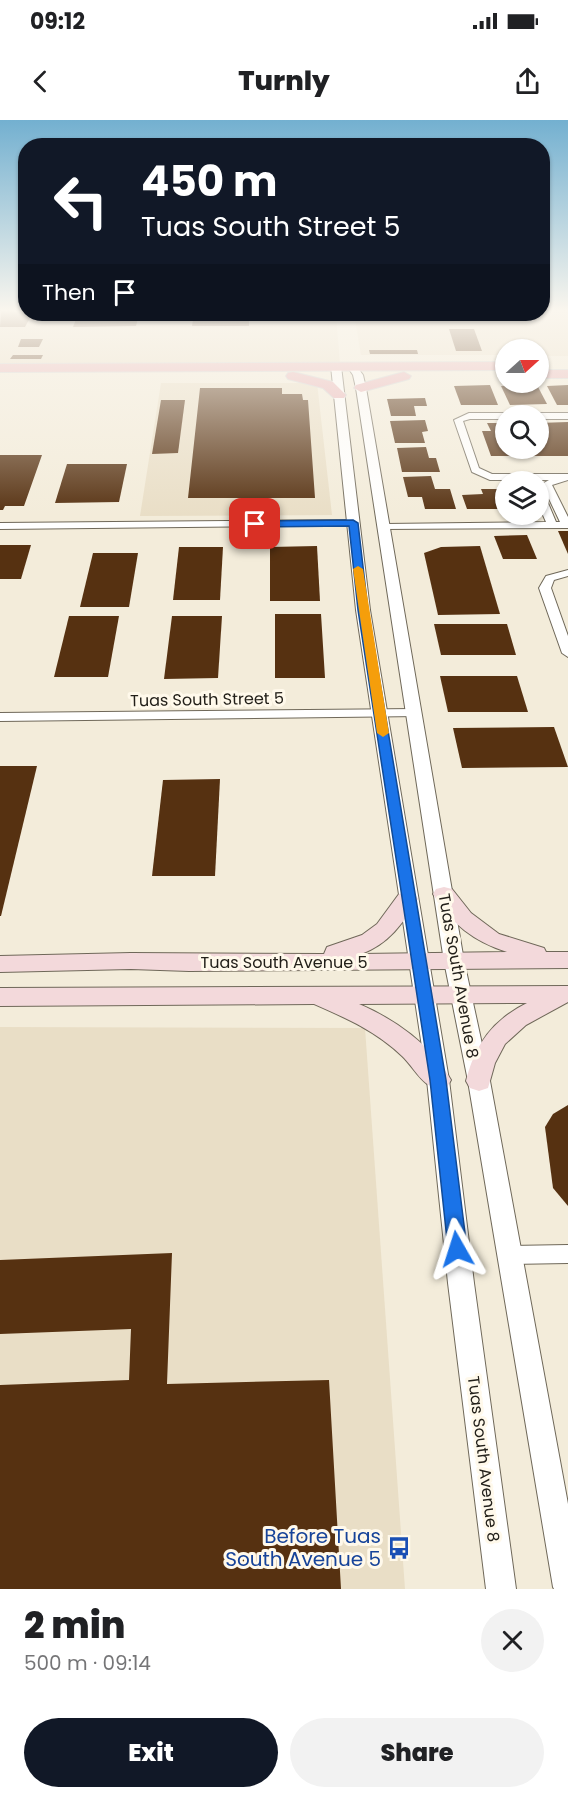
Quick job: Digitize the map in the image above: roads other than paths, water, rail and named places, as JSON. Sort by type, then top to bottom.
[{"type":"main road","points":[[311,380],[322,382],[339,395]]},
{"type":"main road","points":[[444,894],[463,918],[491,939],[563,960]]},
{"type":"main road","points":[[290,961],[364,946],[377,939],[407,899]]},
{"type":"main road","name":"Tuas South Avenue 5","points":[[0,964],[563,960]]},
{"type":"main road","points":[[479,1081],[482,1060],[495,1037],[519,1016],[566,994]]},
{"type":"main road","name":"Tuas South Avenue 5","points":[[0,997],[566,994]]},
{"type":"main road","points":[[314,995],[370,1019],[389,1031],[407,1045],[438,1080]]},
{"type":"street","name":"Tuas South Avenue 8","points":[[337,380],[363,610],[407,899],[438,1080],[461,1283],[501,1589]]},
{"type":"street","name":"Tuas South Avenue 8","points":[[358,380],[385,527],[454,961],[479,1081],[568,1587]]},
{"type":"street","points":[[495,416],[469,416],[458,420],[475,470],[482,475],[495,477]]},
{"type":"street","points":[[549,416],[568,416]]},
{"type":"street","points":[[549,477],[568,477]]},
{"type":"street","points":[[385,527],[567,525],[547,484],[568,477]]},
{"type":"street","points":[[549,518],[552,525]]},
{"type":"street","points":[[0,526],[353,523]]},
{"type":"street","points":[[568,573],[550,578],[545,588],[568,653]]},
{"type":"street","name":"Tuas South Street 5","points":[[0,717],[415,713]]},
{"type":"street","points":[[510,1255],[568,1254]]},
{"type":"place","name":"Before Tuas South Avenue 5","points":[[399,1548]]}]
